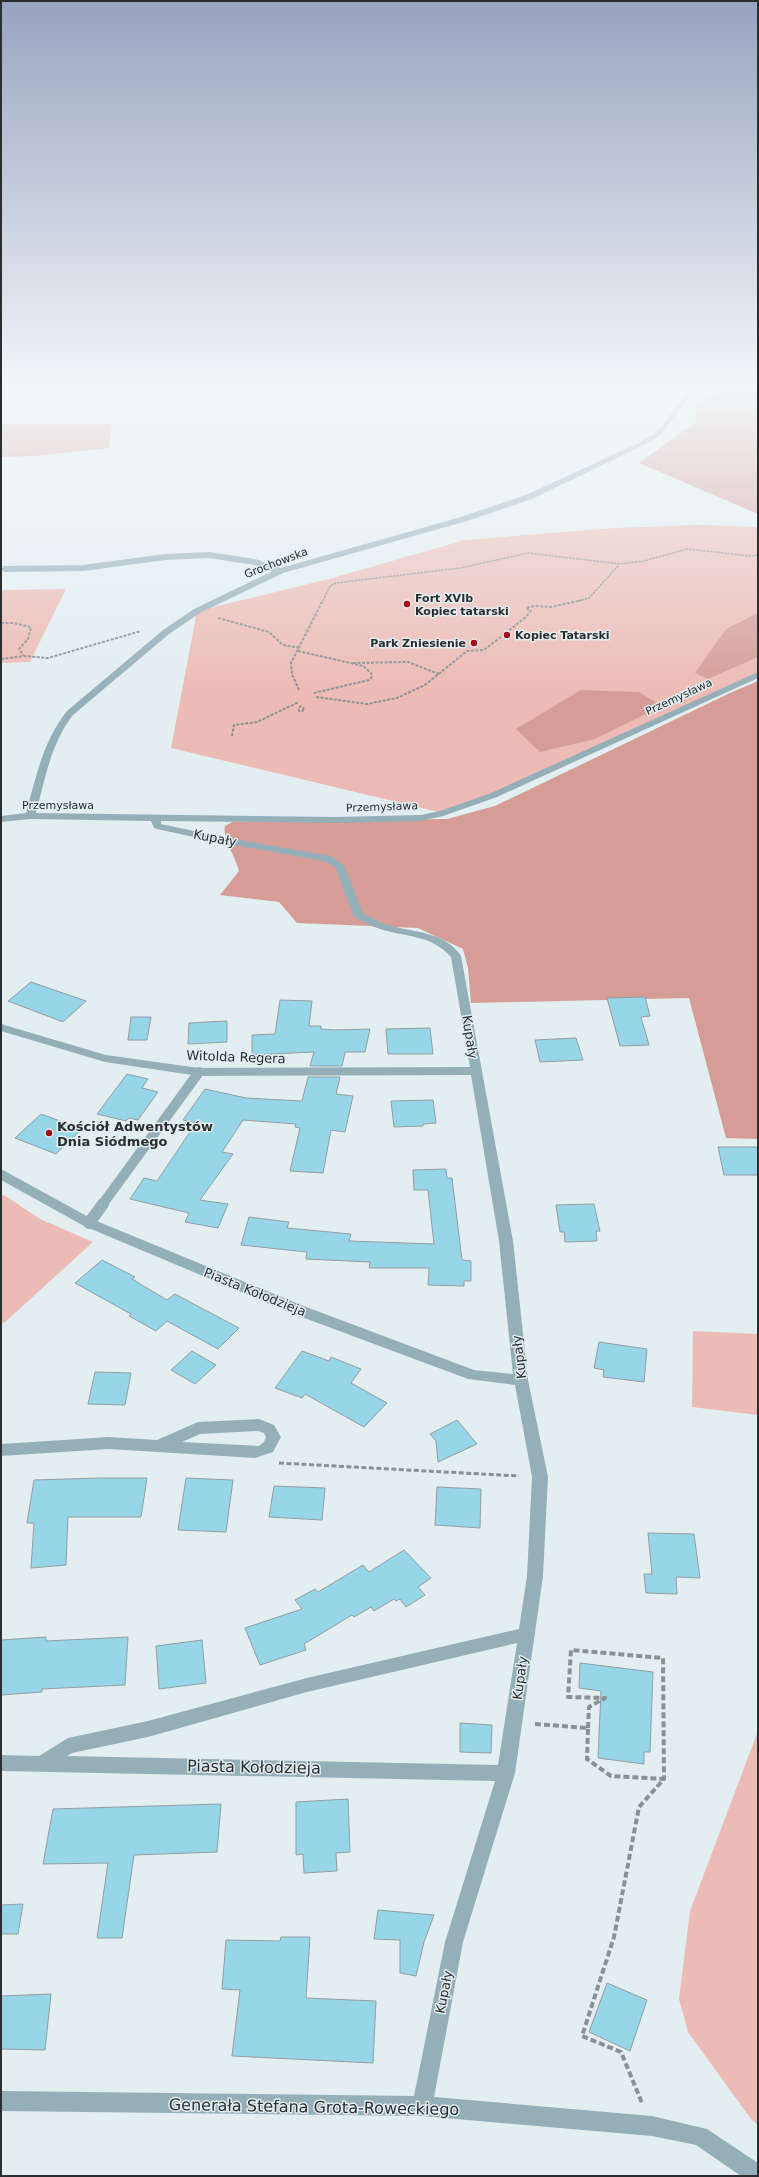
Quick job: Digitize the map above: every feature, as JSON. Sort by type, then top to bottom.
[{"type":"street","name":"Grochowska","points":[[30,816],[46,757],[60,726],[70,712],[137,658],[166,632],[197,611],[280,571],[464,520],[540,492]]},
{"type":"street","name":"Przemysława","points":[[1,819],[30,816],[379,820],[421,818],[443,813],[494,795],[758,674]]},
{"type":"street","name":"Kupały","points":[[155,818],[157,826],[217,839],[327,858],[339,865],[358,915],[384,927],[429,936],[449,946],[456,956],[506,1241],[521,1380],[540,1477],[535,1576],[506,1773],[454,1942],[422,2106]]},
{"type":"street","name":"Witolda Regera","points":[[1,1027],[104,1058],[200,1072],[475,1071]]},
{"type":"street","name":"Piasta Kołodzieja","points":[[1,1173],[11,1181],[90,1223],[296,1309],[473,1375],[521,1380]]},
{"type":"street","points":[[1,1450],[109,1443],[255,1452],[266,1449],[273,1442],[273,1432],[265,1426],[198,1428],[159,1446]]},
{"type":"street","points":[[43,1763],[68,1746],[148,1730],[307,1685],[526,1634]]},
{"type":"street","name":"Piasta Kołodzieja","points":[[1,1763],[506,1773]]},
{"type":"street","name":"Generała Stefana Grota-Roweckiego","points":[[1,2101],[422,2106],[652,2126],[700,2136],[758,2176]]},
{"type":"lane","points":[[5,568],[84,568],[199,553],[242,559],[280,571]]},
{"type":"lane","points":[[90,1223],[200,1072]]},
{"type":"path","points":[[299,690],[292,674],[291,663],[300,648],[330,586],[336,583],[460,568],[529,553],[620,564],[644,561],[687,549],[750,556],[758,555]]},
{"type":"path","points":[[316,697],[373,704],[410,692],[427,684],[440,674],[449,663],[464,654],[476,649],[484,650],[491,645],[522,621],[531,611],[526,608],[534,606],[551,607],[588,598],[620,564]]},
{"type":"path","points":[[197,611],[218,618],[230,620],[253,629],[269,632],[283,645],[300,648]]},
{"type":"path","points":[[1,623],[13,623],[31,627],[28,639],[19,649],[24,656]]},
{"type":"path","points":[[1,659],[24,656],[48,658],[80,650],[144,630],[166,632]]},
{"type":"path","points":[[298,651],[305,654],[351,663],[368,669],[372,677],[362,683],[314,693]]},
{"type":"path","points":[[351,663],[358,661],[408,662],[440,674]]},
{"type":"path","points":[[232,736],[234,725],[257,722],[298,702]]},
{"type":"path","points":[[292,705],[299,708]]},
{"type":"path","points":[[255,1452],[271,1462],[540,1477]]},
{"type":"path","points":[[652,2126],[621,2052],[582,2036],[614,1937],[638,1807],[664,1779],[663,1658],[571,1650],[568,1697],[604,1698],[589,1707],[587,1760],[611,1776],[664,1779]]},
{"type":"path","points":[[514,1722],[588,1728]]},
{"type":"shaded area","points":[[706,492],[758,492],[758,514]]},
{"type":"shaded area","name":"Park Zniesienie","points":[[699,525],[758,527],[758,675],[494,795],[443,813],[171,748],[197,611],[329,579],[465,540],[615,528]]},
{"type":"shaded area","points":[[66,589],[30,662],[1,663],[1,590]]},
{"type":"shaded area","points":[[758,613],[758,657],[708,679],[695,673],[726,629]]},
{"type":"shaded area","points":[[758,681],[758,1139],[726,1138],[689,998],[471,1003],[468,968],[463,949],[418,928],[297,923],[279,902],[220,895],[239,871],[227,841],[225,830],[225,826],[232,822],[447,819],[495,806]]},
{"type":"shaded area","points":[[581,690],[639,692],[662,706],[595,739],[540,752],[516,729]]},
{"type":"shaded area","points":[[4,1195],[40,1219],[93,1242],[4,1323],[1,1322],[1,1196]]},
{"type":"shaded area","points":[[693,1331],[758,1334],[758,1415],[692,1407]]},
{"type":"shaded area","points":[[758,1731],[758,2125],[751,2119],[688,2032],[679,1999],[690,1911]]},
{"type":"building","points":[[31,982],[86,1001],[63,1022],[8,1001]]},
{"type":"building","points":[[645,997],[650,1016],[641,1017],[649,1045],[620,1046],[607,998]]},
{"type":"building","points":[[280,1000],[312,1001],[309,1026],[321,1026],[321,1029],[334,1030],[370,1029],[365,1052],[345,1052],[342,1066],[310,1066],[314,1052],[252,1055],[252,1035],[275,1034]]},
{"type":"building","points":[[131,1017],[151,1017],[147,1040],[128,1040]]},
{"type":"building","points":[[227,1021],[227,1042],[188,1044],[189,1023]]},
{"type":"building","points":[[430,1028],[433,1054],[388,1054],[386,1029]]},
{"type":"building","points":[[576,1038],[583,1060],[540,1062],[535,1040]]},
{"type":"building","points":[[127,1074],[148,1079],[142,1088],[158,1092],[138,1120],[129,1118],[126,1121],[97,1114]]},
{"type":"building","points":[[308,1077],[340,1077],[336,1094],[353,1096],[345,1132],[331,1130],[323,1173],[290,1171],[300,1128],[295,1127],[296,1124],[243,1120],[222,1152],[233,1154],[200,1200],[228,1204],[218,1228],[185,1222],[189,1213],[130,1199],[144,1178],[157,1181],[196,1123],[183,1120],[205,1089],[246,1098],[302,1101]]},
{"type":"building","points":[[433,1100],[436,1123],[423,1124],[423,1126],[394,1127],[391,1101]]},
{"type":"building","name":"Kościół Adwentystów Dnia Siódmego","points":[[41,1114],[82,1129],[56,1154],[15,1138]]},
{"type":"building","points":[[718,1147],[758,1147],[758,1175],[724,1175]]},
{"type":"building","points":[[446,1169],[447,1178],[452,1178],[462,1260],[471,1261],[471,1281],[464,1281],[464,1286],[428,1285],[429,1268],[369,1268],[370,1262],[306,1259],[307,1252],[241,1245],[249,1217],[289,1222],[287,1228],[351,1234],[349,1241],[434,1244],[428,1190],[414,1190],[413,1170]]},
{"type":"building","points":[[594,1204],[600,1231],[596,1231],[597,1241],[565,1242],[564,1232],[560,1232],[556,1205]]},
{"type":"building","points":[[102,1260],[135,1277],[132,1279],[167,1300],[175,1294],[239,1328],[218,1349],[167,1321],[156,1331],[129,1316],[131,1314],[75,1283]]},
{"type":"building","points":[[599,1342],[647,1349],[644,1382],[603,1377],[604,1370],[594,1368]]},
{"type":"building","points":[[192,1351],[216,1365],[195,1384],[171,1370]]},
{"type":"building","points":[[302,1351],[329,1361],[331,1357],[361,1369],[351,1383],[387,1403],[364,1427],[305,1394],[302,1398],[275,1388]]},
{"type":"building","points":[[95,1372],[131,1373],[125,1405],[88,1404]]},
{"type":"building","points":[[457,1420],[477,1444],[438,1462],[436,1441],[430,1434]]},
{"type":"building","points":[[147,1478],[141,1517],[68,1517],[66,1565],[31,1568],[34,1523],[27,1523],[34,1480]]},
{"type":"building","points":[[186,1478],[233,1480],[226,1532],[178,1530]]},
{"type":"building","points":[[274,1486],[325,1488],[322,1520],[269,1517]]},
{"type":"building","points":[[437,1487],[481,1489],[480,1528],[435,1525]]},
{"type":"building","points":[[648,1533],[694,1534],[700,1578],[676,1577],[677,1594],[646,1593],[644,1574],[652,1574]]},
{"type":"building","points":[[404,1550],[431,1578],[418,1587],[425,1595],[406,1607],[400,1599],[396,1601],[394,1599],[374,1611],[371,1607],[354,1617],[352,1615],[304,1644],[306,1650],[260,1665],[245,1628],[302,1609],[295,1600],[315,1589],[318,1592],[363,1565],[369,1572]]},
{"type":"building","points":[[46,1637],[46,1641],[128,1637],[125,1685],[42,1689],[42,1692],[1,1695],[1,1640]]},
{"type":"building","points":[[202,1640],[206,1683],[159,1689],[156,1646]]},
{"type":"building","points":[[580,1663],[653,1672],[650,1752],[644,1752],[644,1764],[598,1758],[601,1691],[579,1688]]},
{"type":"building","points":[[460,1723],[492,1725],[491,1753],[460,1752]]},
{"type":"building","points":[[348,1799],[350,1852],[336,1853],[337,1871],[304,1873],[303,1854],[296,1855],[296,1802]]},
{"type":"building","points":[[221,1804],[217,1852],[134,1855],[122,1938],[97,1938],[108,1863],[43,1864],[53,1809]]},
{"type":"building","points":[[23,1904],[18,1934],[1,1934],[1,1905]]},
{"type":"building","points":[[378,1910],[434,1915],[424,1942],[416,1976],[400,1973],[400,1940],[374,1939]]},
{"type":"building","points":[[281,1937],[310,1937],[306,1998],[376,2001],[373,2063],[232,2056],[240,1990],[222,1989],[226,1940],[280,1941]]},
{"type":"building","points":[[607,1983],[647,2000],[630,2051],[589,2032]]},
{"type":"building","points":[[51,1994],[45,2050],[1,2049],[1,1996]]},
{"type":"place","name":"Fort XVIb Kopiec tatarski","points":[[407,604]]},
{"type":"place","name":"Kopiec Tatarski","points":[[507,635]]},
{"type":"place","name":"Park Zniesienie","points":[[474,643]]},
{"type":"place","name":"Kościół Adwentystów Dnia Siódmego","points":[[49,1133]]}]
